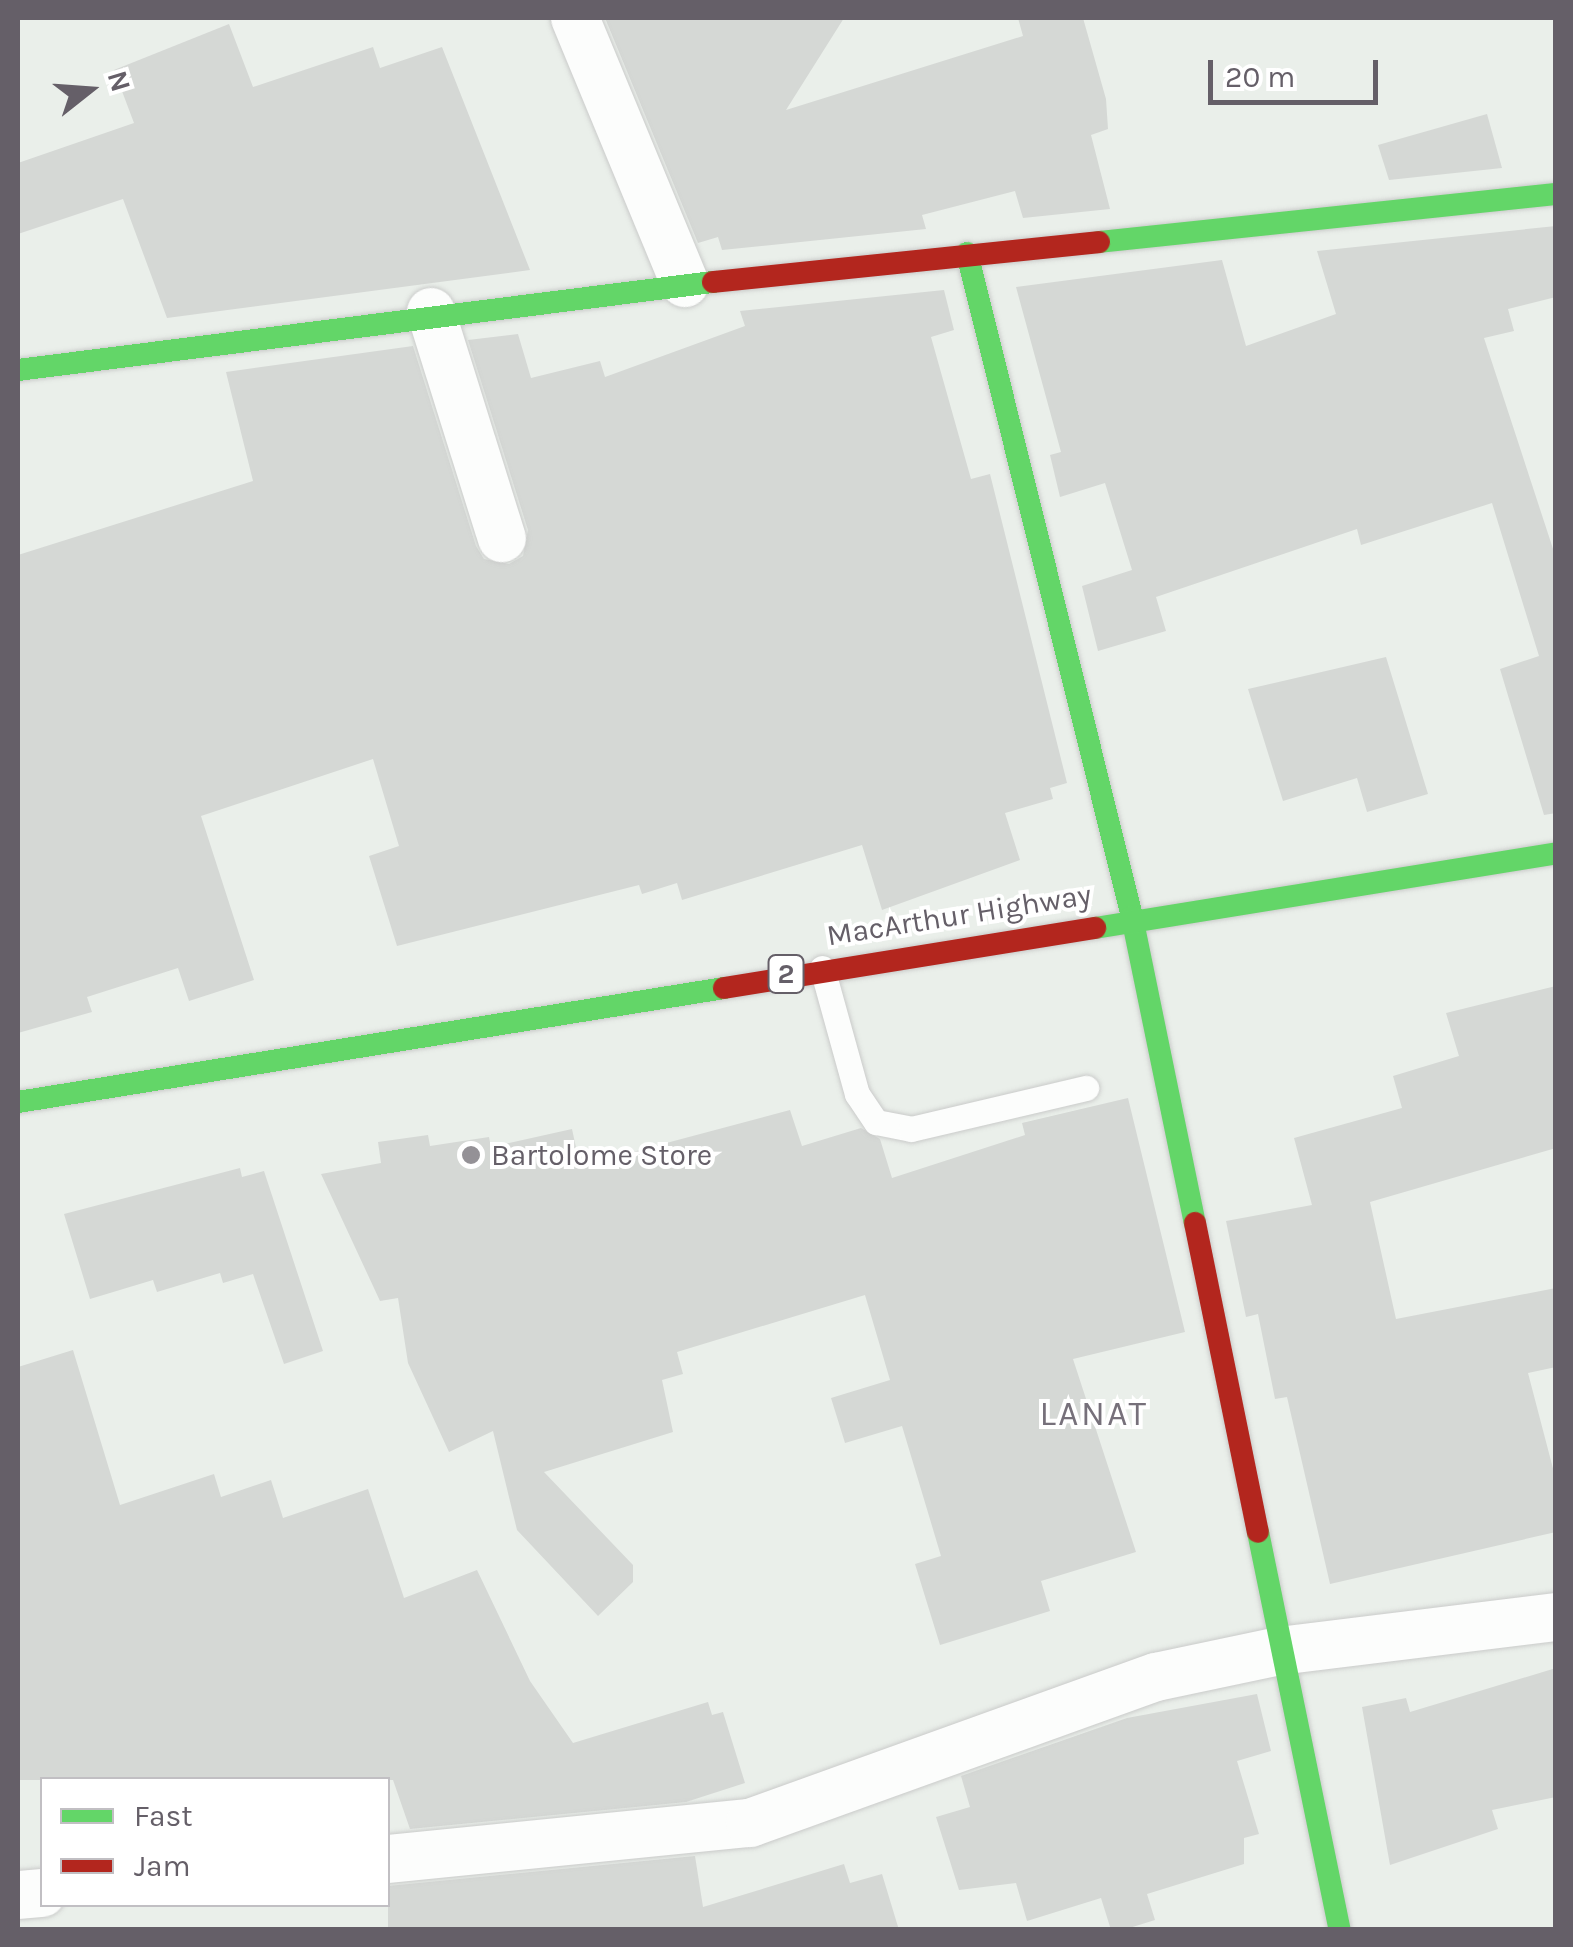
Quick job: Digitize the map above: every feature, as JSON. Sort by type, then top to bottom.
[{"type":"main road","points":[[18,370],[431,312],[1556,194]]},
{"type":"main road","points":[[967,253],[1132,916],[1279,1651],[1340,1930]]},
{"type":"main road","name":"MacArthur Highway","points":[[18,1102],[1132,916],[1556,852]]},
{"type":"street","points":[[575,18],[686,284]]},
{"type":"street","points":[[431,312],[502,538]]},
{"type":"street","points":[[390,1858],[715,1828],[809,1806],[1099,1694],[1279,1651],[1556,1617]]},
{"type":"lane","points":[[822,968],[858,1094],[876,1122],[910,1129],[1086,1088]]},
{"type":"building","points":[[605,18],[844,18],[786,110],[1023,36],[1018,18],[1083,18],[1106,99],[1108,129],[1091,135],[1110,209],[1023,218],[1015,191],[922,215],[926,229],[722,250],[718,237],[698,243]]},
{"type":"building","points":[[229,24],[253,87],[373,47],[380,68],[442,47],[530,270],[167,318],[123,199],[18,234],[18,163],[134,123],[114,70]]},
{"type":"building","points":[[1487,114],[1502,168],[1389,180],[1378,145]]},
{"type":"building","points":[[1556,226],[1556,297],[1508,309],[1514,331],[1484,338],[1556,558],[1556,813],[1544,815],[1500,669],[1539,656],[1492,503],[1361,545],[1357,529],[1156,597],[1166,631],[1098,651],[1082,586],[1132,570],[1105,483],[1060,497],[1050,455],[1061,452],[1016,287],[1222,260],[1246,346],[1336,314],[1317,251]]},
{"type":"building","points":[[944,290],[954,330],[931,337],[971,479],[990,474],[1067,783],[1050,788],[1053,799],[1005,813],[1020,860],[882,910],[862,845],[682,900],[677,883],[642,894],[639,885],[397,946],[369,856],[399,846],[373,759],[201,816],[254,980],[189,1001],[178,968],[87,997],[92,1012],[18,1033],[18,555],[253,481],[226,372],[413,346],[476,546],[484,559],[509,564],[523,556],[528,530],[468,340],[518,334],[531,378],[600,361],[605,377],[745,326],[740,311]]},
{"type":"building","points":[[1386,657],[1428,794],[1367,812],[1357,778],[1283,801],[1248,689]]},
{"type":"building","points":[[1556,986],[1556,1148],[1370,1202],[1396,1319],[1556,1288],[1556,1367],[1528,1373],[1556,1480],[1556,1532],[1330,1584],[1287,1397],[1275,1399],[1258,1314],[1246,1317],[1226,1221],[1312,1205],[1294,1138],[1402,1108],[1393,1076],[1459,1056],[1446,1013]]},
{"type":"building","points":[[1128,1098],[1185,1332],[1073,1359],[1136,1552],[1041,1581],[1050,1611],[940,1645],[915,1564],[941,1556],[902,1426],[845,1443],[831,1398],[890,1380],[865,1295],[677,1352],[683,1374],[662,1380],[673,1432],[544,1472],[633,1565],[633,1582],[598,1616],[517,1530],[493,1431],[449,1452],[408,1363],[398,1298],[380,1301],[321,1174],[381,1163],[378,1142],[428,1135],[430,1146],[489,1137],[491,1147],[572,1129],[580,1166],[790,1110],[802,1146],[861,1128],[880,1139],[892,1178],[1025,1135],[1022,1123]]},
{"type":"building","points":[[240,1168],[242,1177],[264,1171],[323,1351],[284,1364],[253,1274],[223,1283],[220,1273],[157,1292],[153,1280],[90,1299],[64,1214]]},
{"type":"building","points":[[73,1350],[120,1505],[214,1474],[221,1497],[271,1480],[283,1518],[368,1489],[404,1598],[477,1570],[530,1681],[573,1743],[708,1702],[712,1715],[723,1712],[745,1783],[686,1802],[410,1829],[390,1777],[18,1780],[18,1367]]},
{"type":"building","points":[[1556,1668],[1556,1797],[1492,1810],[1498,1829],[1390,1865],[1362,1707],[1406,1698],[1410,1712]]},
{"type":"building","points":[[1257,1694],[1271,1751],[1237,1761],[1259,1834],[1244,1838],[1244,1864],[1147,1894],[1155,1920],[1123,1930],[1111,1930],[1101,1898],[1027,1921],[1016,1883],[959,1890],[936,1817],[970,1807],[961,1776],[1127,1718]]},
{"type":"building","points":[[695,1856],[703,1907],[844,1864],[850,1883],[882,1874],[899,1930],[388,1930],[390,1886]]},
{"type":"traffic: fast","points":[[1099,242],[1556,194]]},
{"type":"traffic: fast","points":[[967,253],[1132,917],[1195,1223]]},
{"type":"traffic: fast","points":[[18,370],[713,282]]},
{"type":"traffic: fast","points":[[1095,928],[1556,853]]},
{"type":"traffic: fast","points":[[18,1102],[724,988]]},
{"type":"traffic: fast","points":[[1258,1532],[1340,1930]]},
{"type":"traffic: jam","points":[[713,282],[1099,242]]},
{"type":"traffic: jam","points":[[724,988],[1095,928]]},
{"type":"traffic: jam","points":[[1195,1223],[1258,1532]]},
{"type":"place","name":"Bartolome Store","points":[[471,1155]]},
{"type":"district","name":"LANAT","points":[[1094,1414]]}]
